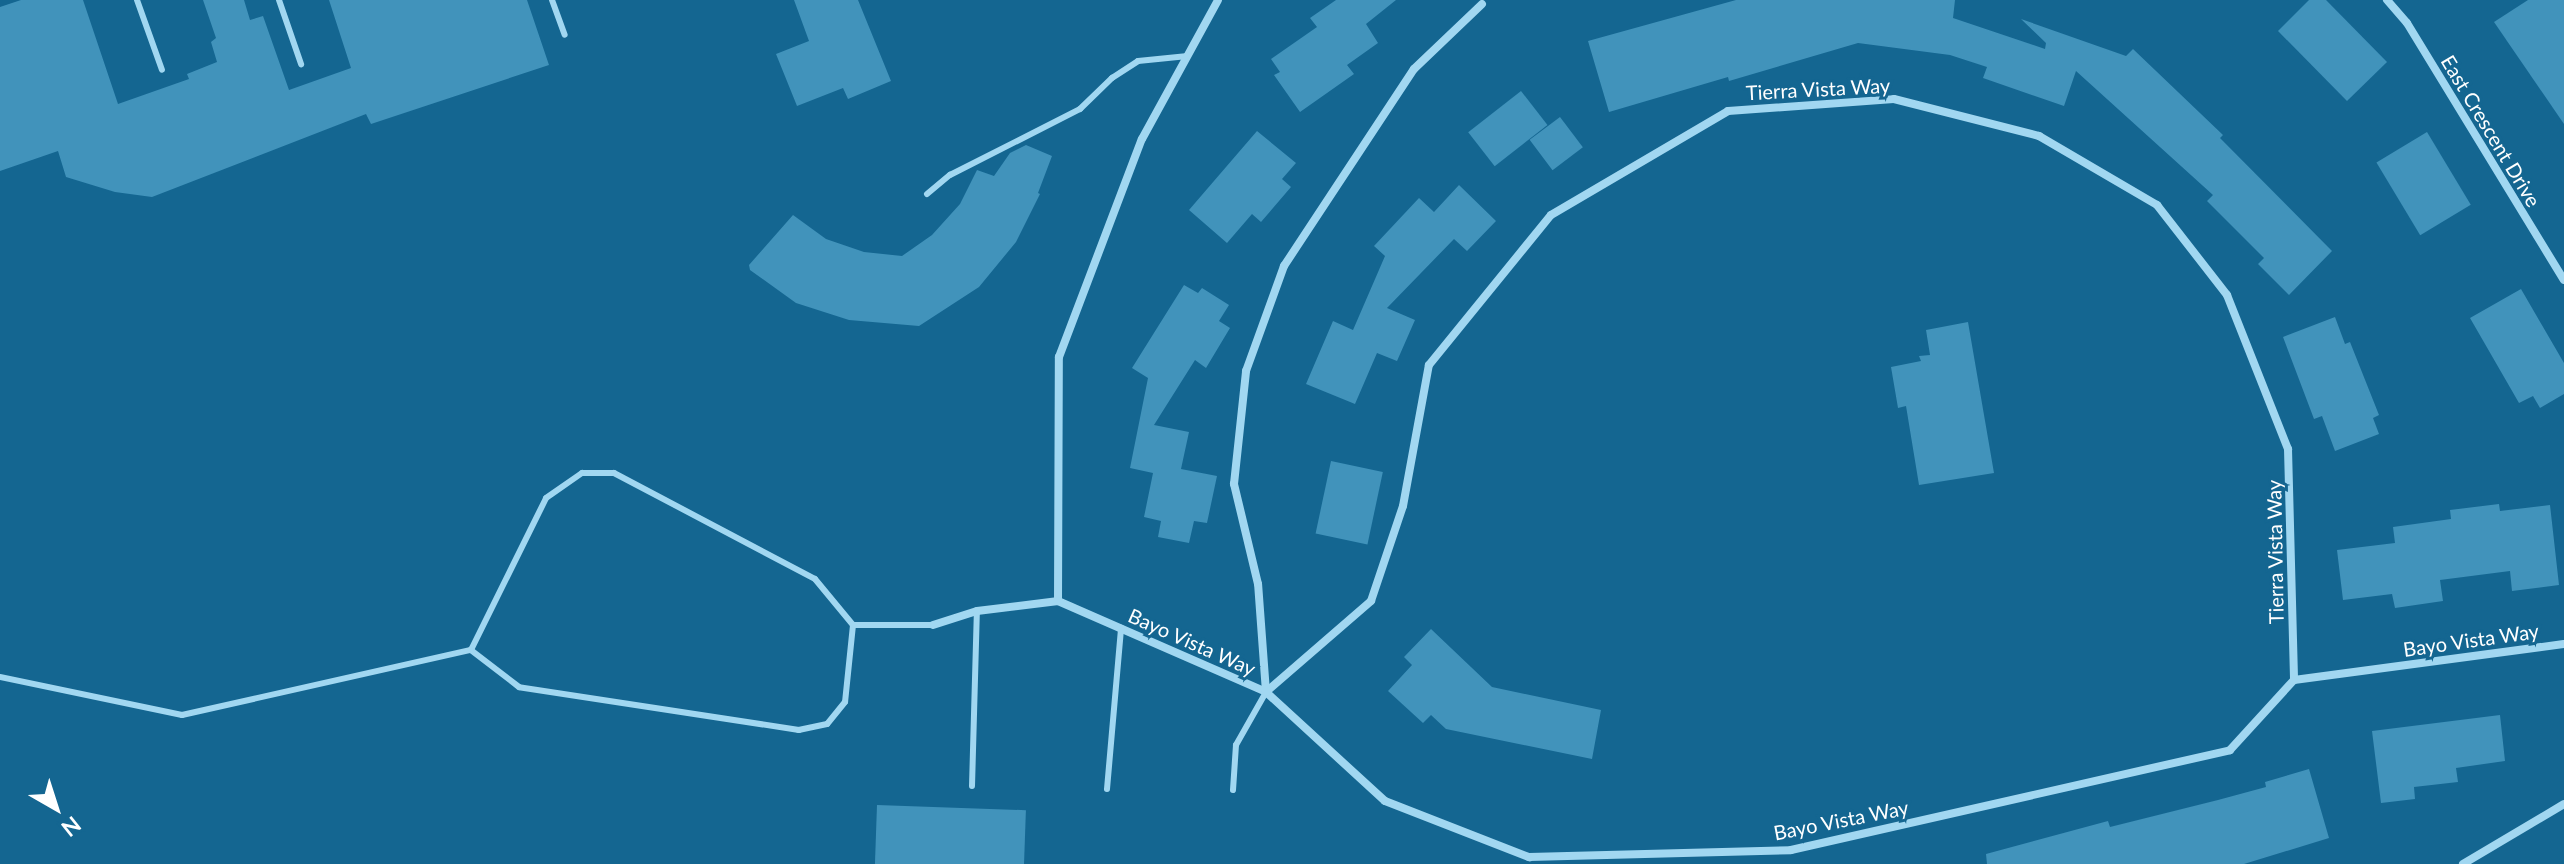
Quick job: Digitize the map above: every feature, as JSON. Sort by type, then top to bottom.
[{"type":"street","points":[[933,625],[977,611],[1058,601],[1059,357],[1142,139],[1218,0]]},
{"type":"street","name":"East Crescent Drive","points":[[2387,0],[2407,23],[2564,280]]},
{"type":"street","points":[[1266,692],[1258,584],[1234,484],[1246,371],[1284,266],[1414,69],[1482,4]]},
{"type":"street","name":"Tierra Vista Way","points":[[1266,692],[1371,601],[1403,506],[1429,365],[1551,215],[1728,111],[1894,99],[2039,136],[2157,205],[2227,295],[2288,449],[2294,680]]},
{"type":"street","name":"Bayo Vista Way","points":[[1058,601],[1266,692],[1385,801],[1529,857],[1791,850],[2230,750],[2294,680],[2564,644]]},
{"type":"street","points":[[2463,864],[2564,804]]},
{"type":"lane","points":[[137,0],[162,70]]},
{"type":"lane","points":[[279,0],[301,64]]},
{"type":"lane","points":[[552,0],[565,35]]},
{"type":"lane","points":[[927,194],[950,175],[1080,109],[1112,78],[1138,61],[1188,56]]},
{"type":"lane","points":[[582,473],[614,473],[815,579],[853,625],[845,702],[827,724],[799,730],[519,687],[471,650],[546,498],[582,473]]},
{"type":"lane","points":[[972,786],[977,611]]},
{"type":"lane","points":[[853,625],[933,625]]},
{"type":"lane","points":[[1107,789],[1121,628]]},
{"type":"lane","points":[[0,677],[182,715],[471,650]]},
{"type":"lane","points":[[1233,790],[1236,745],[1266,692]]},
{"type":"building","points":[[21,0],[83,0],[118,104],[189,79],[187,74],[217,62],[211,42],[216,38],[203,0],[244,0],[250,20],[263,16],[289,90],[351,68],[329,0],[527,0],[549,65],[371,124],[366,114],[152,197],[115,192],[66,177],[58,151],[0,171],[0,7]]},
{"type":"building","points":[[794,0],[858,0],[891,81],[848,99],[843,88],[797,106],[776,54],[809,41]]},
{"type":"building","points":[[1336,0],[1396,0],[1366,24],[1378,43],[1347,65],[1354,74],[1300,112],[1274,75],[1280,72],[1271,59],[1317,27],[1310,18]]},
{"type":"building","points":[[1736,0],[1955,0],[1953,18],[2045,49],[2046,43],[2021,19],[2126,56],[2133,49],[2223,135],[2220,138],[2332,251],[2289,295],[2258,264],[2264,258],[2207,201],[2213,195],[2076,71],[2064,106],[1983,78],[1987,67],[1950,55],[1858,43],[1609,112],[1588,41]]},
{"type":"building","points":[[2309,0],[2326,0],[2387,62],[2347,101],[2278,31]]},
{"type":"building","points":[[2528,0],[2564,0],[2564,124],[2494,22]]},
{"type":"building","points":[[1521,91],[1547,125],[1495,166],[1468,132]]},
{"type":"building","points":[[1560,117],[1583,147],[1553,170],[1530,140]]},
{"type":"building","points":[[1257,131],[1296,163],[1282,179],[1291,187],[1261,222],[1252,214],[1227,243],[1189,210]]},
{"type":"building","points":[[2427,132],[2471,205],[2420,235],[2376,162]]},
{"type":"building","points":[[1026,145],[1052,156],[1040,194],[1016,242],[979,287],[919,326],[849,320],[796,303],[750,270],[749,265],[793,215],[826,239],[864,252],[902,256],[932,235],[960,204],[977,170],[994,176],[1010,153]]},
{"type":"building","points":[[1459,185],[1496,221],[1467,251],[1454,239],[1387,308],[1415,320],[1397,361],[1377,353],[1355,404],[1306,384],[1333,321],[1353,330],[1385,256],[1374,246],[1419,198],[1434,212]]},
{"type":"building","points":[[1184,285],[1198,293],[1202,288],[1229,305],[1219,321],[1230,328],[1206,368],[1195,360],[1154,425],[1189,432],[1181,469],[1217,476],[1207,523],[1194,521],[1189,543],[1158,537],[1161,521],[1144,517],[1153,473],[1130,468],[1148,378],[1132,368]]},
{"type":"building","points":[[2521,289],[2564,363],[2564,394],[2540,408],[2533,396],[2519,403],[2470,318]]},
{"type":"building","points":[[2335,317],[2345,344],[2350,342],[2379,415],[2373,418],[2379,434],[2335,451],[2322,416],[2314,419],[2283,337]]},
{"type":"building","points":[[1968,322],[1994,473],[1919,485],[1906,406],[1898,408],[1891,367],[1921,361],[1919,356],[1930,355],[1926,330]]},
{"type":"building","points":[[1331,461],[1383,472],[1367,544],[1316,533]]},
{"type":"building","points":[[2499,504],[2500,511],[2550,505],[2559,585],[2512,591],[2510,571],[2440,580],[2443,601],[2395,608],[2392,594],[2343,600],[2337,550],[2395,543],[2393,527],[2451,519],[2450,510]]},
{"type":"building","points":[[1431,629],[1492,687],[1601,710],[1592,759],[1446,729],[1431,715],[1423,723],[1388,691],[1412,665],[1404,657]]},
{"type":"building","points":[[2500,715],[2505,761],[2456,768],[2458,782],[2414,787],[2415,799],[2381,803],[2372,731]]},
{"type":"building","points":[[2309,769],[2329,838],[2244,864],[1987,864],[1986,854],[2108,821],[2110,827],[2218,800],[2266,787],[2265,782]]},
{"type":"building","points":[[877,805],[1026,810],[1024,864],[875,864]]}]
